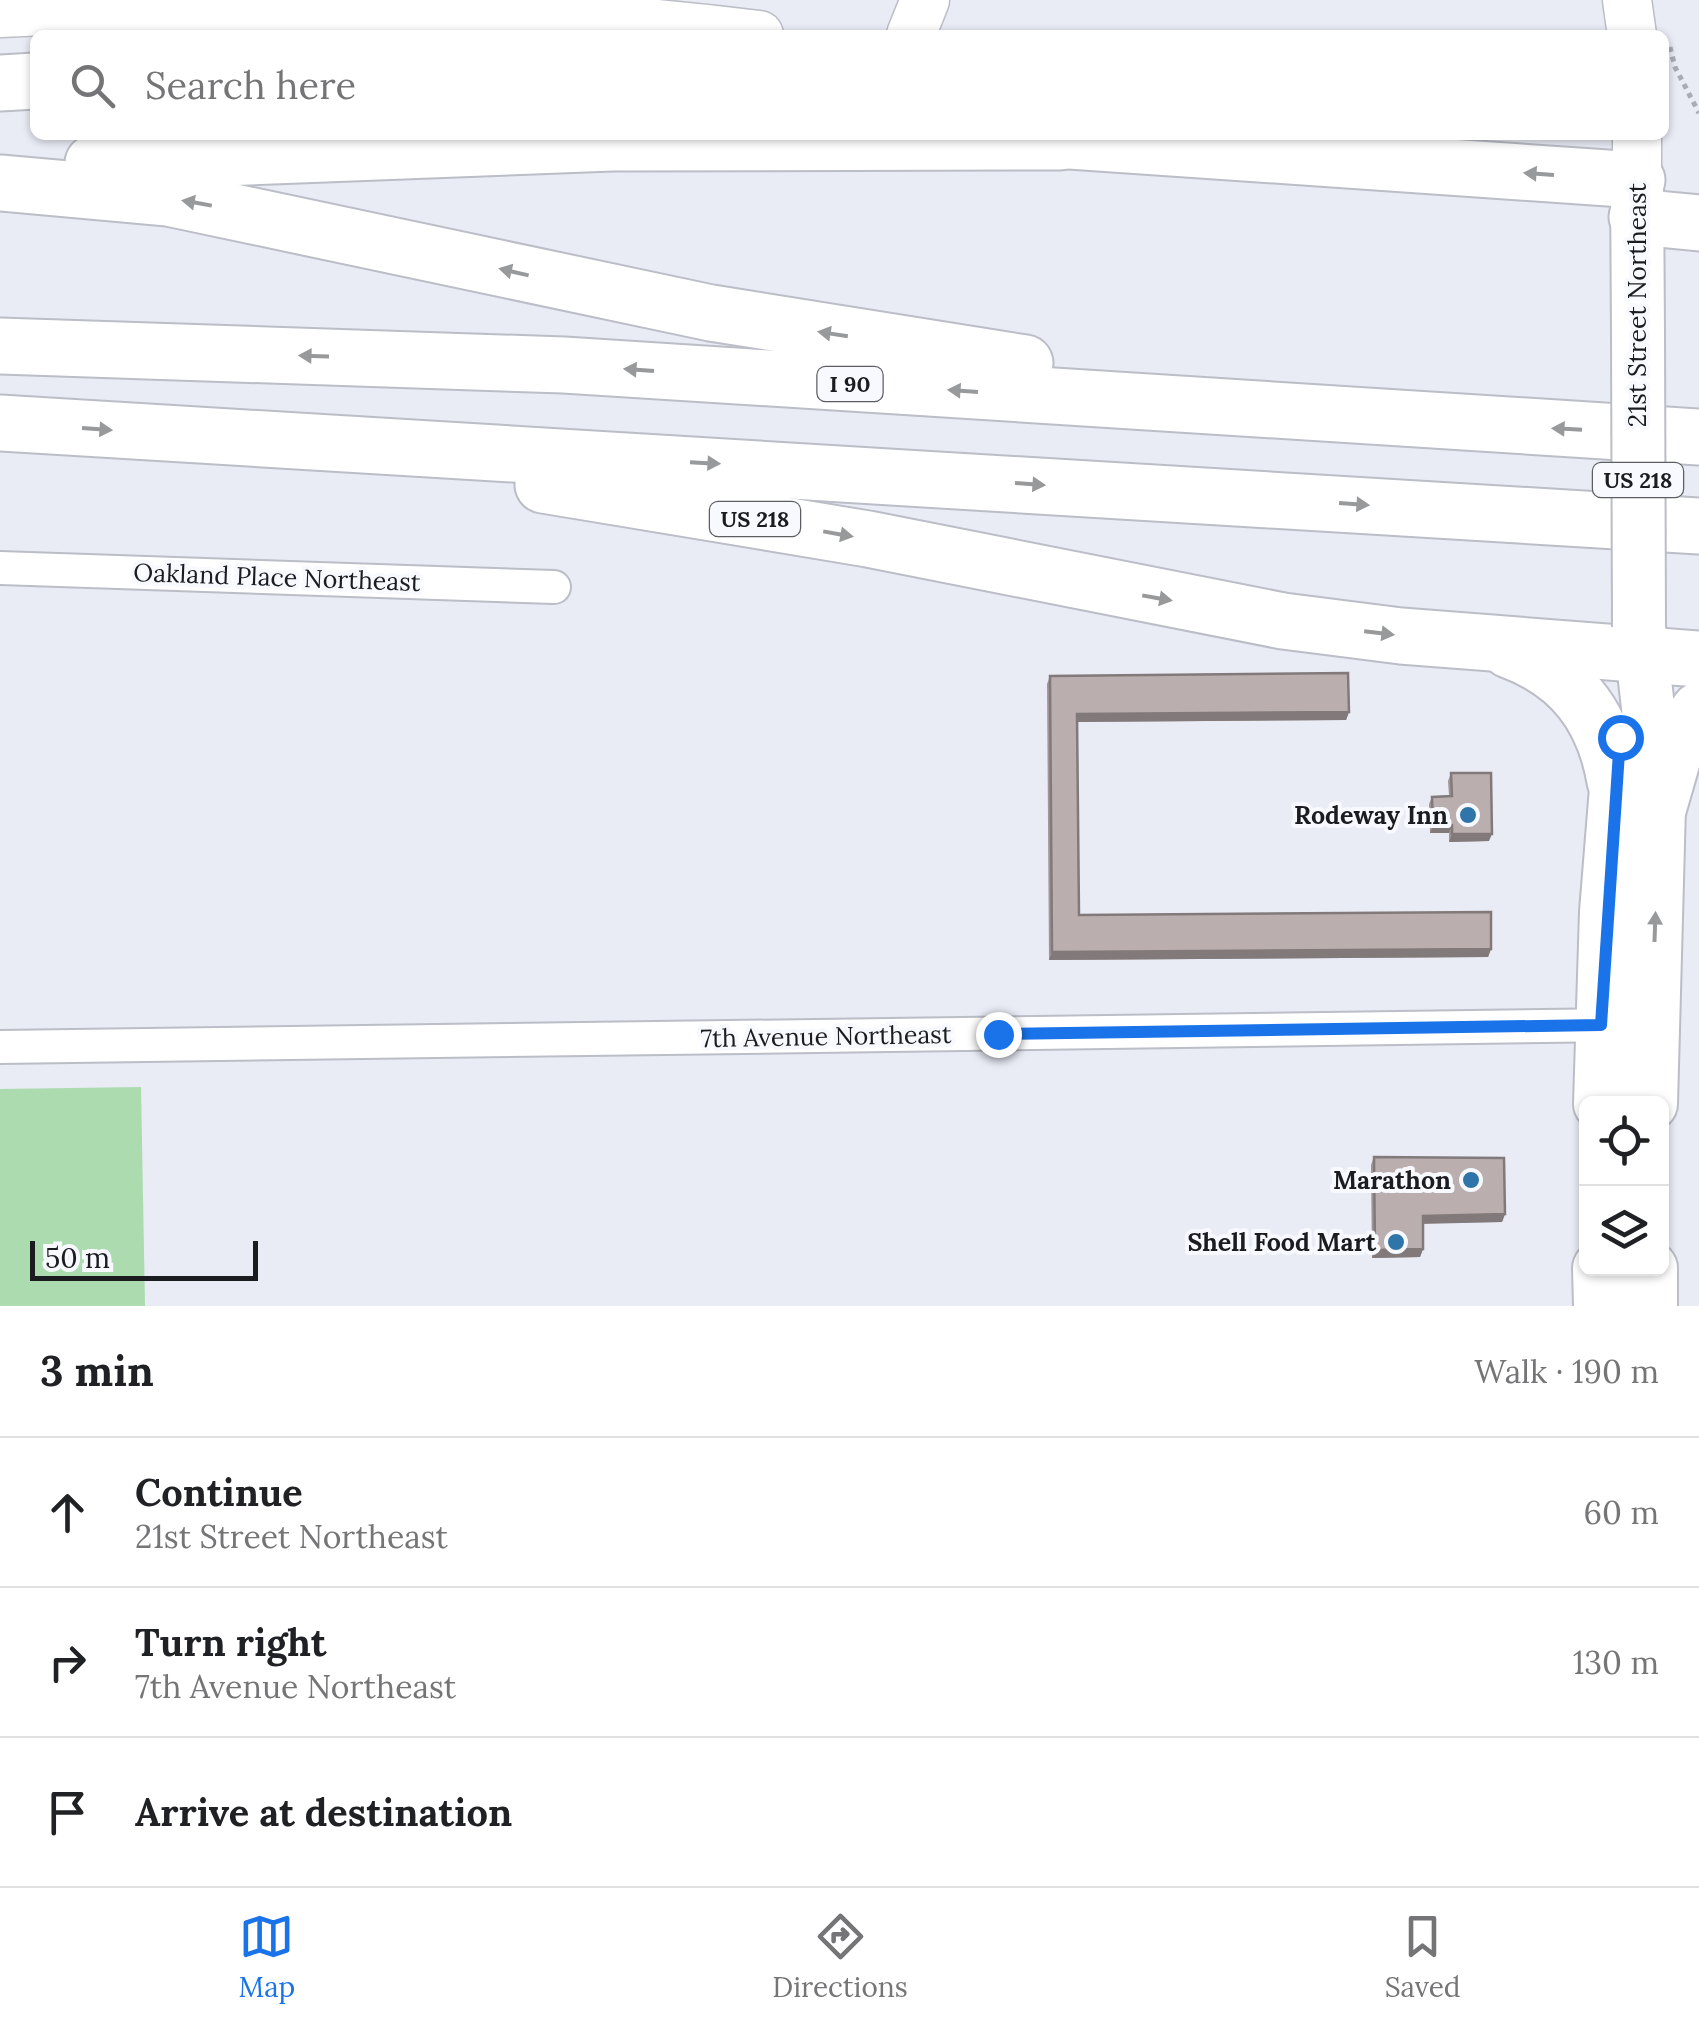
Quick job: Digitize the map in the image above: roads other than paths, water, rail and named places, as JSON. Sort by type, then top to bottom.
[{"type":"highway","points":[[0,82],[30,81]]},
{"type":"highway","points":[[1041,140],[1637,178],[1699,224]]},
{"type":"highway","points":[[0,169],[612,143],[1060,142]]},
{"type":"highway","points":[[0,182],[168,198],[240,211],[609,294],[835,334],[1253,396],[1484,425]]},
{"type":"highway","name":"I 90","points":[[0,346],[564,365],[1699,437]]},
{"type":"highway","points":[[0,423],[1699,526]]},
{"type":"highway","name":"US 218","points":[[224,437],[742,516],[1282,620],[1487,642],[1530,658],[1574,690],[1602,728],[1637,794]]},
{"type":"highway","points":[[1487,642],[1639,641],[1699,659]]},
{"type":"highway","points":[[1637,794],[1673,752],[1699,710]]},
{"type":"main road","name":"21st Street Northeast","points":[[1603,1096],[1626,1025],[1637,794],[1637,178]]},
{"type":"main road","name":"21st Street Northeast","points":[[1626,1025],[1648,1096]]},
{"type":"main road","points":[[1599,1276],[1600,1306]]},
{"type":"main road","points":[[1650,1306],[1651,1276]]},
{"type":"street","points":[[913,30],[924,0]]},
{"type":"street","points":[[1627,0],[1646,30]]},
{"type":"street","points":[[0,13],[325,3],[544,13],[710,30]]},
{"type":"street","name":"Oakland Place Northeast","points":[[0,568],[554,587]]},
{"type":"street","name":"7th Avenue Northeast","points":[[0,1047],[1626,1025]]},
{"type":"place","name":"Rodeway Inn","points":[[1468,815]]},
{"type":"place","name":"Marathon","points":[[1471,1180]]},
{"type":"place","name":"Shell Food Mart","points":[[1396,1242]]}]
